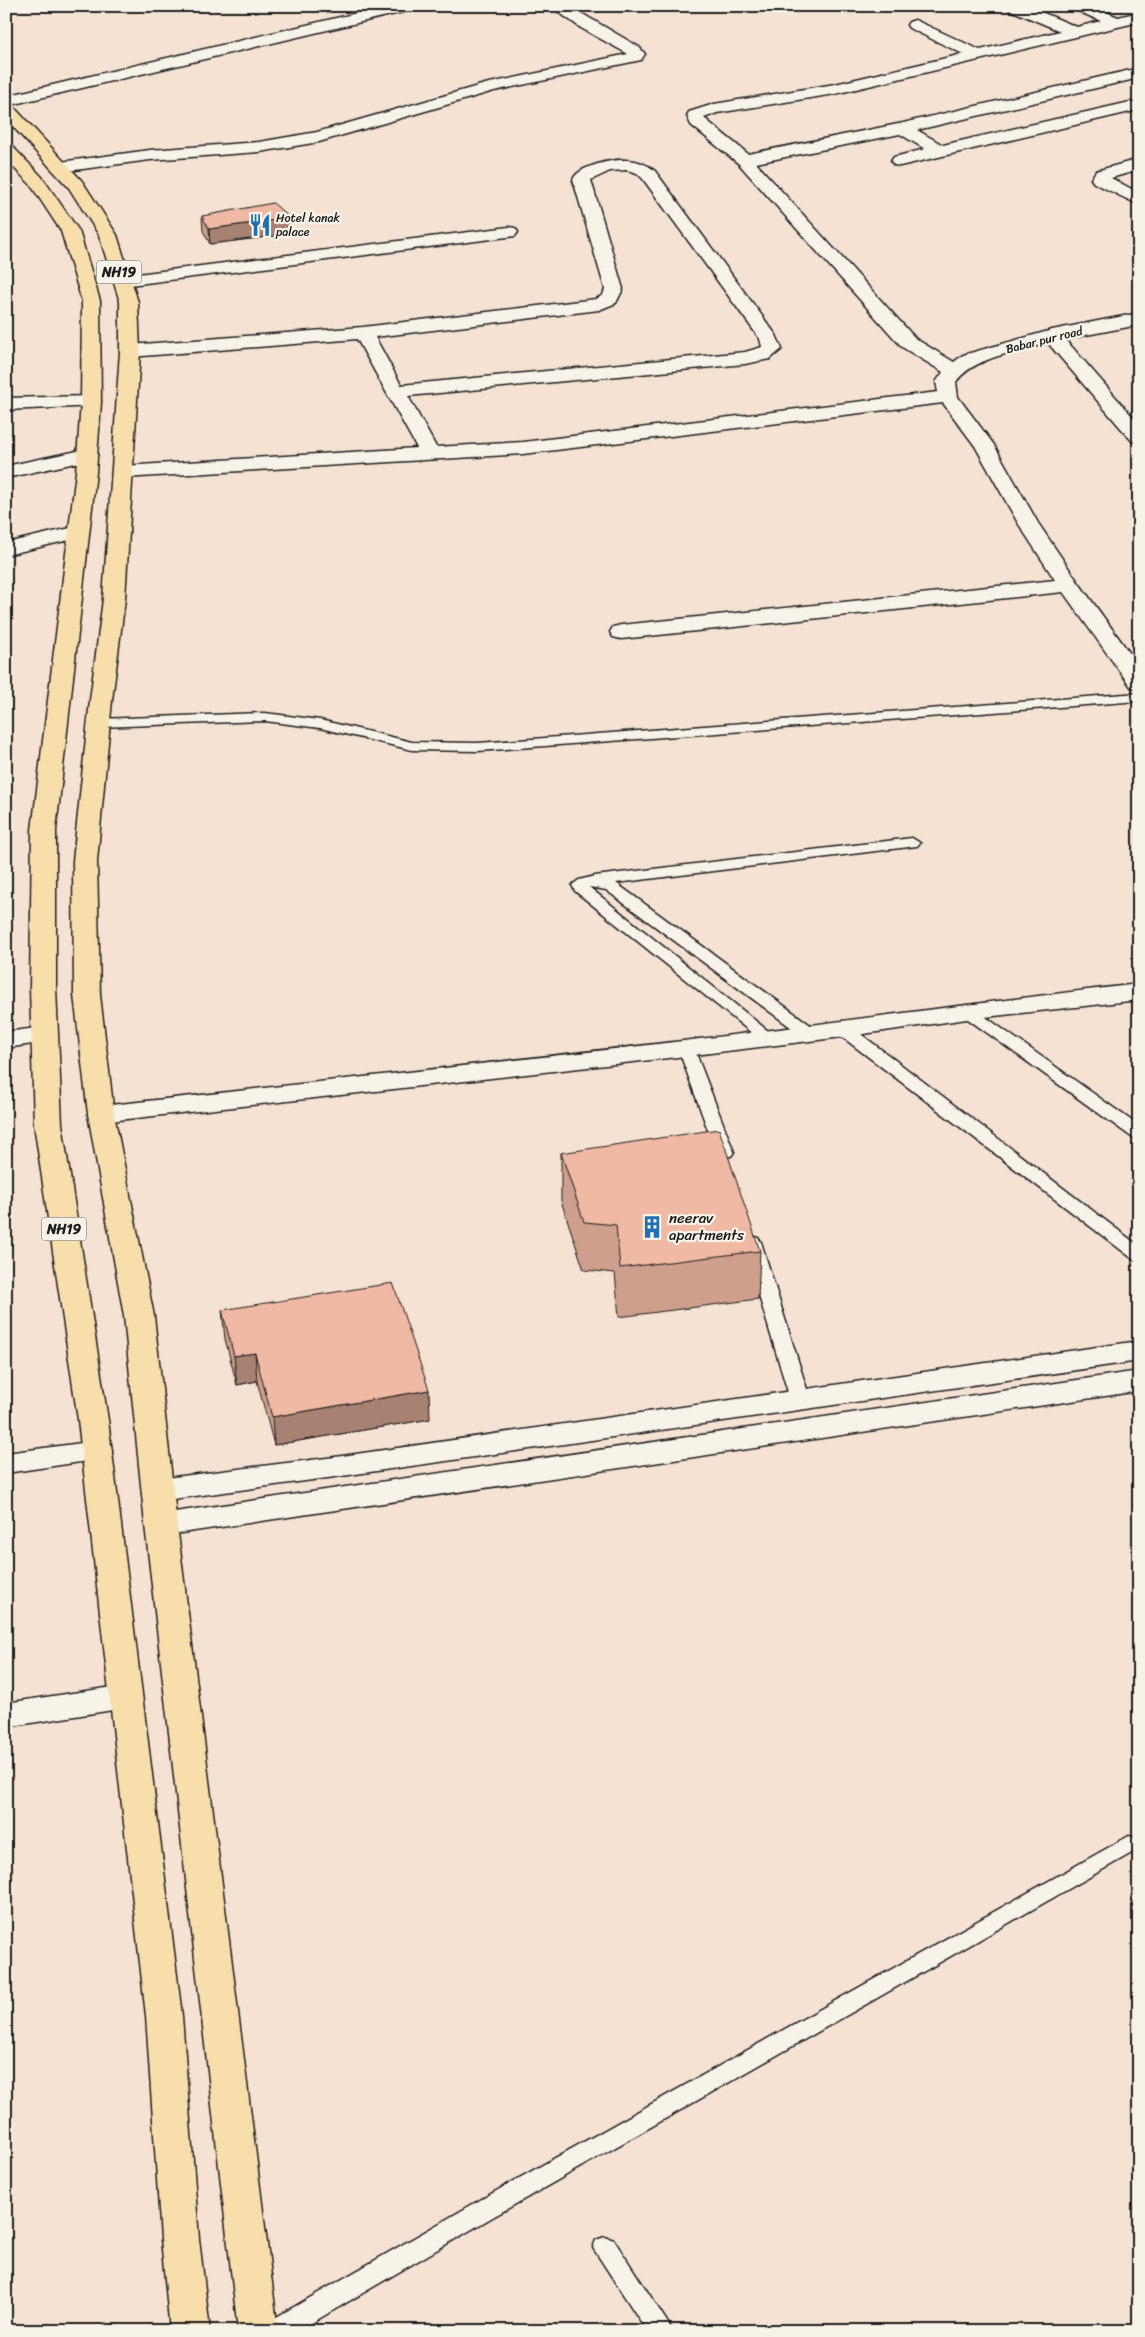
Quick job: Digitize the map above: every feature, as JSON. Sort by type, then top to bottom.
[{"type":"highway","name":"NH19","points":[[6,109],[76,185],[108,235],[129,302],[130,351],[114,599],[85,861],[87,995],[101,1114],[139,1316],[161,1526],[258,2331]]},
{"type":"highway","name":"NH19","points":[[6,150],[36,180],[70,231],[91,302],[91,402],[88,455],[44,830],[44,1035],[48,1124],[97,1451],[164,2016],[180,2239],[190,2331]]},
{"type":"street","points":[[6,101],[408,6]]},
{"type":"street","points":[[60,167],[150,155],[259,147],[319,137],[491,87],[636,57],[637,54],[633,50],[587,25],[558,6]]},
{"type":"street","points":[[1013,6],[1076,32]]},
{"type":"street","points":[[1078,6],[1119,23]]},
{"type":"street","points":[[1139,17],[835,89],[714,109],[695,116],[698,122],[745,160],[909,343],[954,370],[946,382],[948,397],[984,445],[1028,523],[1069,585],[1139,682]]},
{"type":"street","points":[[915,25],[978,55]]},
{"type":"street","points":[[745,160],[904,128],[1139,73]]},
{"type":"street","points":[[1088,85],[1134,109]]},
{"type":"street","points":[[900,161],[942,150],[1134,109]]},
{"type":"street","points":[[904,128],[942,150]]},
{"type":"street","points":[[1139,164],[1102,175],[1100,179],[1105,184],[1139,200]]},
{"type":"street","points":[[130,351],[363,333],[600,304],[609,301],[613,296],[614,289],[582,180],[583,176],[589,173],[621,165],[635,165],[644,168],[769,339],[772,350],[763,355],[745,358],[397,391]]},
{"type":"street","points":[[122,281],[509,232]]},
{"type":"street","name":"Babar pur road","points":[[954,370],[970,359],[1052,336],[1139,319]]},
{"type":"street","points":[[363,333],[397,391],[430,454]]},
{"type":"street","points":[[1052,336],[1139,437]]},
{"type":"street","points":[[123,472],[523,448],[948,397]]},
{"type":"street","points":[[6,404],[91,402]]},
{"type":"street","points":[[6,472],[88,455]]},
{"type":"street","points":[[6,549],[79,532]]},
{"type":"street","points":[[621,632],[1069,585]]},
{"type":"street","points":[[101,1114],[686,1048],[843,1029],[967,1011],[1139,992]]},
{"type":"street","points":[[6,1040],[44,1035]]},
{"type":"street","points":[[158,1490],[344,1466],[1139,1351]]},
{"type":"street","points":[[161,1526],[1139,1381]]},
{"type":"street","points":[[6,1463],[97,1451]]},
{"type":"street","points":[[6,1715],[126,1697]]},
{"type":"lane","points":[[99,724],[265,718],[292,719],[412,746],[469,748],[1139,697]]},
{"type":"lane","points":[[769,1038],[581,888],[580,885],[590,882],[912,844]]},
{"type":"lane","points":[[590,882],[598,882],[612,887],[810,1033]]},
{"type":"lane","points":[[967,1011],[1139,1134]]},
{"type":"lane","points":[[843,1029],[1139,1255]]},
{"type":"lane","points":[[686,1048],[732,1173]]},
{"type":"lane","points":[[749,1230],[800,1399]]},
{"type":"lane","points":[[276,2331],[516,2192],[1129,1844]]},
{"type":"lane","points":[[605,2248],[661,2331]]},
{"type":"building","points":[[273,203],[290,218],[209,229],[202,216]]},
{"type":"building","points":[[719,1129],[760,1251],[620,1268],[616,1225],[584,1222],[561,1153]]},
{"type":"building","points":[[393,1283],[429,1390],[272,1417],[255,1353],[234,1356],[222,1310]]},
{"type":"place","name":"Hotel kanak palace","points":[[260,225]]},
{"type":"place","name":"neerav apartments","points":[[652,1227]]}]
